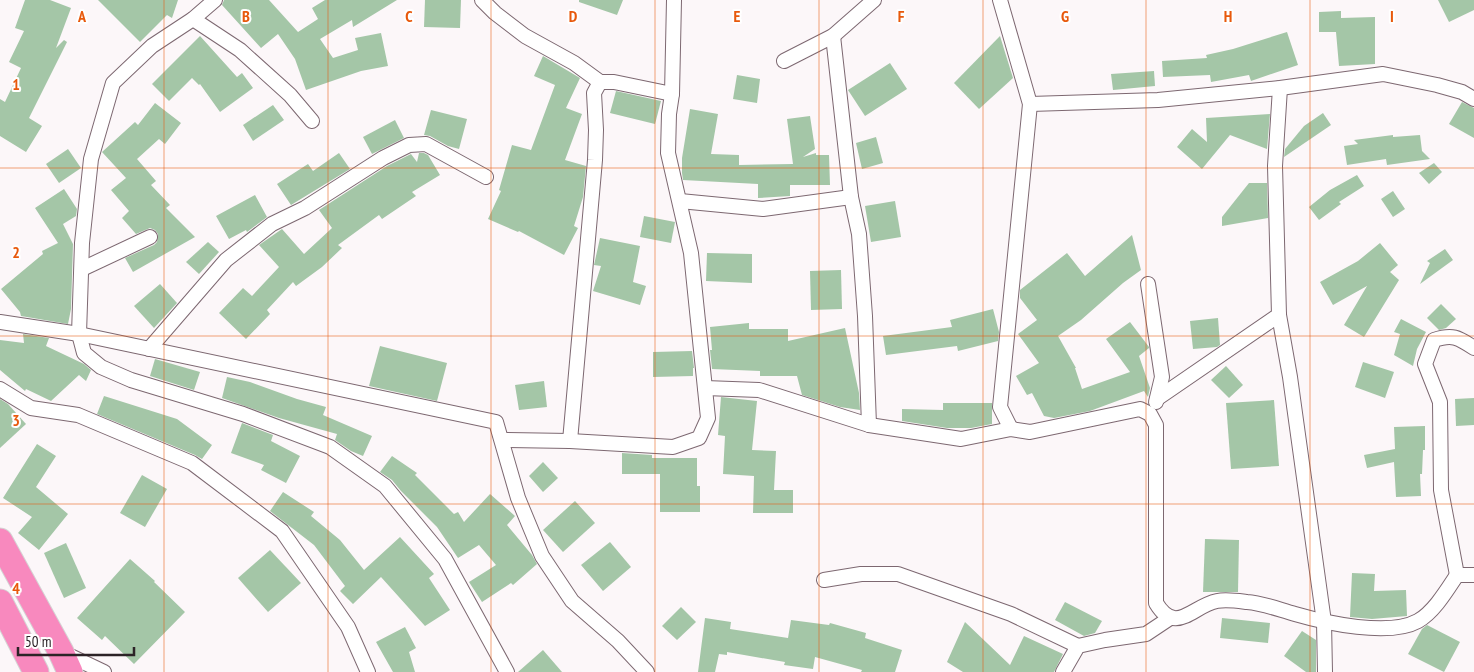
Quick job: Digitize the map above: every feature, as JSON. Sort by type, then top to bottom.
[{"type":"highway","points":[[0,542],[65,662]]},
{"type":"highway","points":[[0,602],[36,672]]},
{"type":"street","points":[[215,0],[193,19],[152,46],[113,83],[92,158],[82,243],[79,334],[84,353],[101,367],[131,380],[243,414],[330,447],[385,486],[445,559],[507,672]]},
{"type":"street","points":[[482,0],[495,13],[525,36],[574,63],[600,82],[614,82],[672,94]]},
{"type":"street","points":[[502,440],[570,440],[673,448],[699,438],[708,418],[691,253],[668,153],[672,94],[674,0]]},
{"type":"street","points":[[784,61],[833,36],[874,0]]},
{"type":"street","points":[[1000,0],[1030,104],[1000,407],[1011,429]]},
{"type":"street","points":[[193,19],[240,50],[290,95],[312,121]]},
{"type":"street","points":[[833,36],[851,197],[860,243],[869,425]]},
{"type":"street","points":[[1030,104],[1158,100],[1280,88],[1383,74],[1468,93],[1474,99]]},
{"type":"street","points":[[570,440],[595,160],[594,93],[600,82]]},
{"type":"street","points":[[1280,88],[1275,166],[1279,315],[1290,377],[1324,622],[1325,672]]},
{"type":"street","points":[[149,349],[226,260],[272,224],[305,208],[383,158],[409,145],[426,144],[486,177]]},
{"type":"street","points":[[680,201],[763,209],[851,197]]},
{"type":"street","points":[[82,270],[150,237]]},
{"type":"street","points":[[1148,284],[1162,377],[1158,398],[1150,414]]},
{"type":"street","points":[[1158,398],[1279,315]]},
{"type":"street","points":[[0,322],[79,334],[496,422],[518,498],[542,556],[572,601],[618,641],[647,672]]},
{"type":"street","points":[[705,388],[759,390],[869,425],[960,439],[1011,429],[1030,432],[1140,409],[1150,414],[1156,425],[1156,603],[1162,613],[1170,618],[1183,618],[1194,610],[1218,601],[1250,602],[1324,622],[1390,629],[1418,621],[1440,601],[1457,575],[1441,490],[1440,402],[1425,364],[1434,340],[1447,336],[1464,341],[1474,348]]},
{"type":"street","points":[[0,389],[31,408],[78,415],[192,463],[282,531],[348,627],[368,672]]},
{"type":"street","points":[[824,580],[862,574],[898,574],[1011,614],[1078,646],[1146,634],[1170,618]]},
{"type":"street","points":[[1457,575],[1474,575]]},
{"type":"street","points":[[1063,672],[1078,646]]},
{"type":"street","points":[[65,662],[104,672]]},
{"type":"building","points":[[25,0],[50,0],[71,8],[56,48],[64,40],[67,42],[29,118],[42,126],[26,152],[0,136],[0,99],[5,102],[21,68],[9,62],[24,31],[15,28]]},
{"type":"building","points":[[98,0],[178,0],[172,18],[167,15],[140,42]]},
{"type":"building","points":[[224,0],[269,0],[298,32],[318,19],[312,8],[325,0],[397,0],[353,27],[352,20],[320,39],[333,58],[358,50],[355,38],[381,33],[388,66],[361,71],[306,90],[295,59],[278,34],[261,48],[222,5]]},
{"type":"building","points":[[425,0],[461,0],[460,28],[424,27]]},
{"type":"building","points":[[579,0],[623,0],[617,15],[579,2]]},
{"type":"building","points":[[1438,0],[1474,0],[1474,10],[1449,22]]},
{"type":"building","points":[[1341,11],[1341,18],[1375,17],[1375,64],[1339,66],[1336,32],[1319,32],[1319,12]]},
{"type":"building","points":[[1287,32],[1298,65],[1251,81],[1249,75],[1211,82],[1210,75],[1163,77],[1162,61],[1207,58],[1206,55],[1233,49]]},
{"type":"building","points":[[200,36],[237,77],[242,73],[253,88],[220,112],[200,84],[192,78],[169,101],[152,84]]},
{"type":"building","points":[[1000,36],[1013,78],[979,109],[954,83]]},
{"type":"building","points":[[543,56],[580,78],[566,108],[582,114],[565,160],[586,166],[583,197],[574,226],[578,228],[564,255],[519,231],[488,219],[501,191],[499,190],[512,145],[531,150],[555,85],[534,76]]},
{"type":"building","points":[[890,63],[907,89],[865,116],[848,90]]},
{"type":"building","points":[[1154,71],[1155,86],[1113,90],[1111,74]]},
{"type":"building","points":[[737,75],[760,79],[757,103],[733,99]]},
{"type":"building","points":[[616,91],[661,101],[655,124],[610,113]]},
{"type":"building","points":[[1462,102],[1474,108],[1474,138],[1449,124]]},
{"type":"building","points":[[155,103],[181,123],[165,144],[159,139],[137,159],[156,181],[151,185],[170,205],[166,208],[195,237],[133,272],[125,258],[154,245],[157,242],[158,234],[150,228],[136,234],[122,218],[129,211],[111,190],[126,178],[102,152],[135,122],[138,125]]},
{"type":"building","points":[[273,105],[284,120],[253,141],[243,125]]},
{"type":"building","points":[[690,109],[718,114],[711,154],[739,155],[739,165],[793,164],[787,119],[810,116],[815,149],[803,157],[816,153],[816,155],[829,155],[830,185],[790,185],[790,196],[758,198],[758,184],[683,180],[682,158]]},
{"type":"building","points":[[431,110],[467,119],[459,149],[424,135]]},
{"type":"building","points":[[1323,113],[1331,125],[1284,157],[1285,149],[1304,126]]},
{"type":"building","points":[[1270,114],[1267,149],[1230,135],[1202,169],[1177,147],[1192,129],[1207,142],[1206,118]]},
{"type":"building","points":[[395,120],[404,138],[372,154],[363,137]]},
{"type":"building","points":[[1393,135],[1393,137],[1420,135],[1422,151],[1430,159],[1387,165],[1386,159],[1347,165],[1344,146],[1358,144],[1354,140]]},
{"type":"building","points":[[876,137],[883,163],[862,169],[856,143]]},
{"type":"building","points":[[68,149],[81,168],[59,183],[46,164]]},
{"type":"building","points":[[339,153],[350,169],[291,205],[277,184],[308,164],[313,171]]},
{"type":"building","points":[[419,153],[428,155],[440,175],[412,192],[416,196],[382,219],[379,215],[338,245],[342,248],[322,267],[296,286],[293,282],[267,310],[270,314],[246,339],[219,313],[243,288],[252,296],[279,267],[259,245],[282,229],[304,254],[332,228],[319,210],[387,166],[411,154],[417,162]]},
{"type":"building","points":[[1434,163],[1442,172],[1429,184],[1419,173]]},
{"type":"building","points":[[1357,175],[1364,186],[1339,202],[1341,204],[1319,220],[1309,207],[1330,190]]},
{"type":"building","points":[[1249,183],[1267,183],[1268,218],[1222,226],[1222,217]]},
{"type":"building","points":[[64,189],[77,209],[76,216],[63,224],[73,244],[71,309],[68,324],[21,316],[20,312],[1,289],[43,254],[42,251],[58,243],[35,208]]},
{"type":"building","points":[[1393,191],[1405,209],[1393,217],[1381,199]]},
{"type":"building","points":[[255,195],[267,217],[247,232],[246,230],[229,239],[216,216]]},
{"type":"building","points":[[895,201],[901,237],[871,242],[865,206]]},
{"type":"building","points":[[644,216],[675,222],[671,243],[640,237]]},
{"type":"building","points":[[1132,235],[1141,270],[1123,283],[1081,320],[1058,336],[1076,368],[1082,389],[1130,372],[1106,339],[1130,322],[1149,347],[1139,356],[1150,388],[1148,397],[1144,391],[1090,411],[1054,418],[1044,416],[1032,393],[1027,395],[1016,376],[1039,363],[1018,334],[1037,320],[1020,298],[1020,290],[1067,253],[1085,276]]},
{"type":"building","points":[[600,238],[640,246],[633,282],[646,286],[640,305],[593,291],[601,266],[594,265]]},
{"type":"building","points":[[208,242],[219,252],[199,274],[186,262]]},
{"type":"building","points":[[1380,243],[1398,265],[1390,272],[1399,280],[1364,337],[1344,325],[1367,286],[1333,305],[1320,282],[1358,261]]},
{"type":"building","points":[[1445,249],[1453,260],[1420,284],[1430,263],[1427,261]]},
{"type":"building","points":[[707,253],[752,254],[752,283],[706,281]]},
{"type":"building","points":[[841,270],[842,309],[811,310],[810,271]]},
{"type":"building","points":[[160,284],[177,303],[154,328],[134,306]]},
{"type":"building","points":[[1441,304],[1456,319],[1446,328],[1439,330],[1427,318]]},
{"type":"building","points":[[993,309],[999,332],[998,341],[958,351],[957,346],[886,355],[883,336],[952,327],[950,320]]},
{"type":"building","points":[[1218,318],[1220,345],[1217,347],[1193,349],[1190,321]]},
{"type":"building","points":[[1401,319],[1426,332],[1417,349],[1413,366],[1394,355],[1400,334],[1394,332]]},
{"type":"building","points":[[749,323],[749,329],[788,329],[788,341],[845,328],[859,393],[860,410],[840,407],[802,395],[797,376],[760,376],[760,371],[712,369],[710,327]]},
{"type":"building","points":[[23,334],[49,338],[46,346],[84,364],[91,370],[86,381],[79,375],[51,401],[26,389],[25,391],[0,370],[0,340],[24,343]]},
{"type":"building","points":[[380,346],[447,363],[437,401],[369,386]]},
{"type":"building","points":[[692,351],[693,376],[653,377],[653,352]]},
{"type":"building","points":[[155,359],[200,372],[194,390],[150,376]]},
{"type":"building","points":[[1363,362],[1394,372],[1385,398],[1355,387]]},
{"type":"building","points":[[1226,366],[1243,385],[1229,398],[1211,380]]},
{"type":"building","points":[[227,377],[250,382],[326,407],[323,415],[372,436],[363,456],[351,451],[335,440],[337,434],[279,418],[222,398]]},
{"type":"building","points":[[544,381],[547,407],[519,410],[515,385]]},
{"type":"building","points":[[104,396],[177,419],[212,445],[202,459],[97,414]]},
{"type":"building","points":[[721,397],[757,401],[752,450],[776,451],[774,490],[793,490],[793,513],[753,513],[754,476],[723,474],[725,436],[718,435]]},
{"type":"building","points":[[1474,398],[1474,425],[1456,426],[1455,399]]},
{"type":"building","points":[[0,399],[8,404],[26,424],[0,448]]},
{"type":"building","points":[[1274,400],[1279,466],[1231,469],[1226,403]]},
{"type":"building","points":[[943,403],[992,403],[992,424],[971,428],[947,428],[902,421],[902,409],[943,410]]},
{"type":"building","points":[[242,423],[273,435],[271,441],[300,456],[286,483],[261,470],[264,465],[231,453]]},
{"type":"building","points":[[1425,426],[1425,450],[1423,450],[1422,474],[1420,474],[1421,496],[1396,497],[1394,462],[1367,468],[1364,455],[1395,449],[1394,427]]},
{"type":"building","points":[[37,444],[56,456],[36,487],[68,514],[39,550],[18,533],[32,517],[3,498]]},
{"type":"building","points":[[622,453],[652,455],[652,458],[697,458],[697,486],[700,486],[700,512],[660,512],[660,474],[622,474]]},
{"type":"building","points":[[392,456],[417,473],[415,475],[454,514],[458,512],[464,522],[490,494],[515,516],[507,525],[532,555],[537,564],[513,585],[511,583],[482,602],[469,582],[496,565],[479,545],[458,558],[437,527],[392,480],[380,472]]},
{"type":"building","points":[[543,462],[558,478],[543,492],[529,476]]},
{"type":"building","points":[[142,475],[167,489],[145,527],[120,513]]},
{"type":"building","points":[[283,492],[314,512],[311,516],[340,540],[364,570],[400,537],[434,574],[429,578],[450,610],[425,626],[381,577],[353,604],[340,591],[345,586],[314,545],[270,511]]},
{"type":"building","points":[[575,501],[595,523],[563,552],[543,530]]},
{"type":"building","points":[[1205,539],[1239,540],[1238,592],[1203,592]]},
{"type":"building","points":[[610,542],[631,567],[603,591],[581,565]]},
{"type":"building","points":[[66,543],[86,588],[64,598],[44,553]]},
{"type":"building","points":[[270,550],[301,583],[268,612],[238,578]]},
{"type":"building","points":[[130,559],[155,581],[185,612],[134,664],[105,636],[102,640],[77,618]]},
{"type":"building","points":[[1352,573],[1375,574],[1374,591],[1406,590],[1407,616],[1372,619],[1350,617]]},
{"type":"building","points":[[1065,602],[1102,621],[1095,633],[1084,636],[1055,620]]},
{"type":"building","points":[[681,607],[696,622],[677,640],[662,626]]},
{"type":"building","points":[[705,618],[731,622],[730,629],[788,638],[791,620],[829,625],[830,623],[866,633],[865,638],[902,650],[895,672],[861,672],[862,670],[815,657],[813,669],[784,665],[785,662],[727,652],[727,655],[719,654],[715,672],[698,672]]},
{"type":"building","points":[[1222,618],[1270,623],[1268,643],[1220,638]]},
{"type":"building","points":[[965,622],[1010,665],[1024,636],[1063,654],[1054,672],[963,672],[947,662]]},
{"type":"building","points":[[1427,625],[1460,642],[1444,672],[1408,654],[1422,629]]},
{"type":"building","points":[[405,627],[416,648],[409,652],[415,672],[393,672],[376,642]]},
{"type":"building","points":[[1302,631],[1316,640],[1316,672],[1306,672],[1284,656]]},
{"type":"building","points":[[543,650],[562,672],[518,672]]}]
